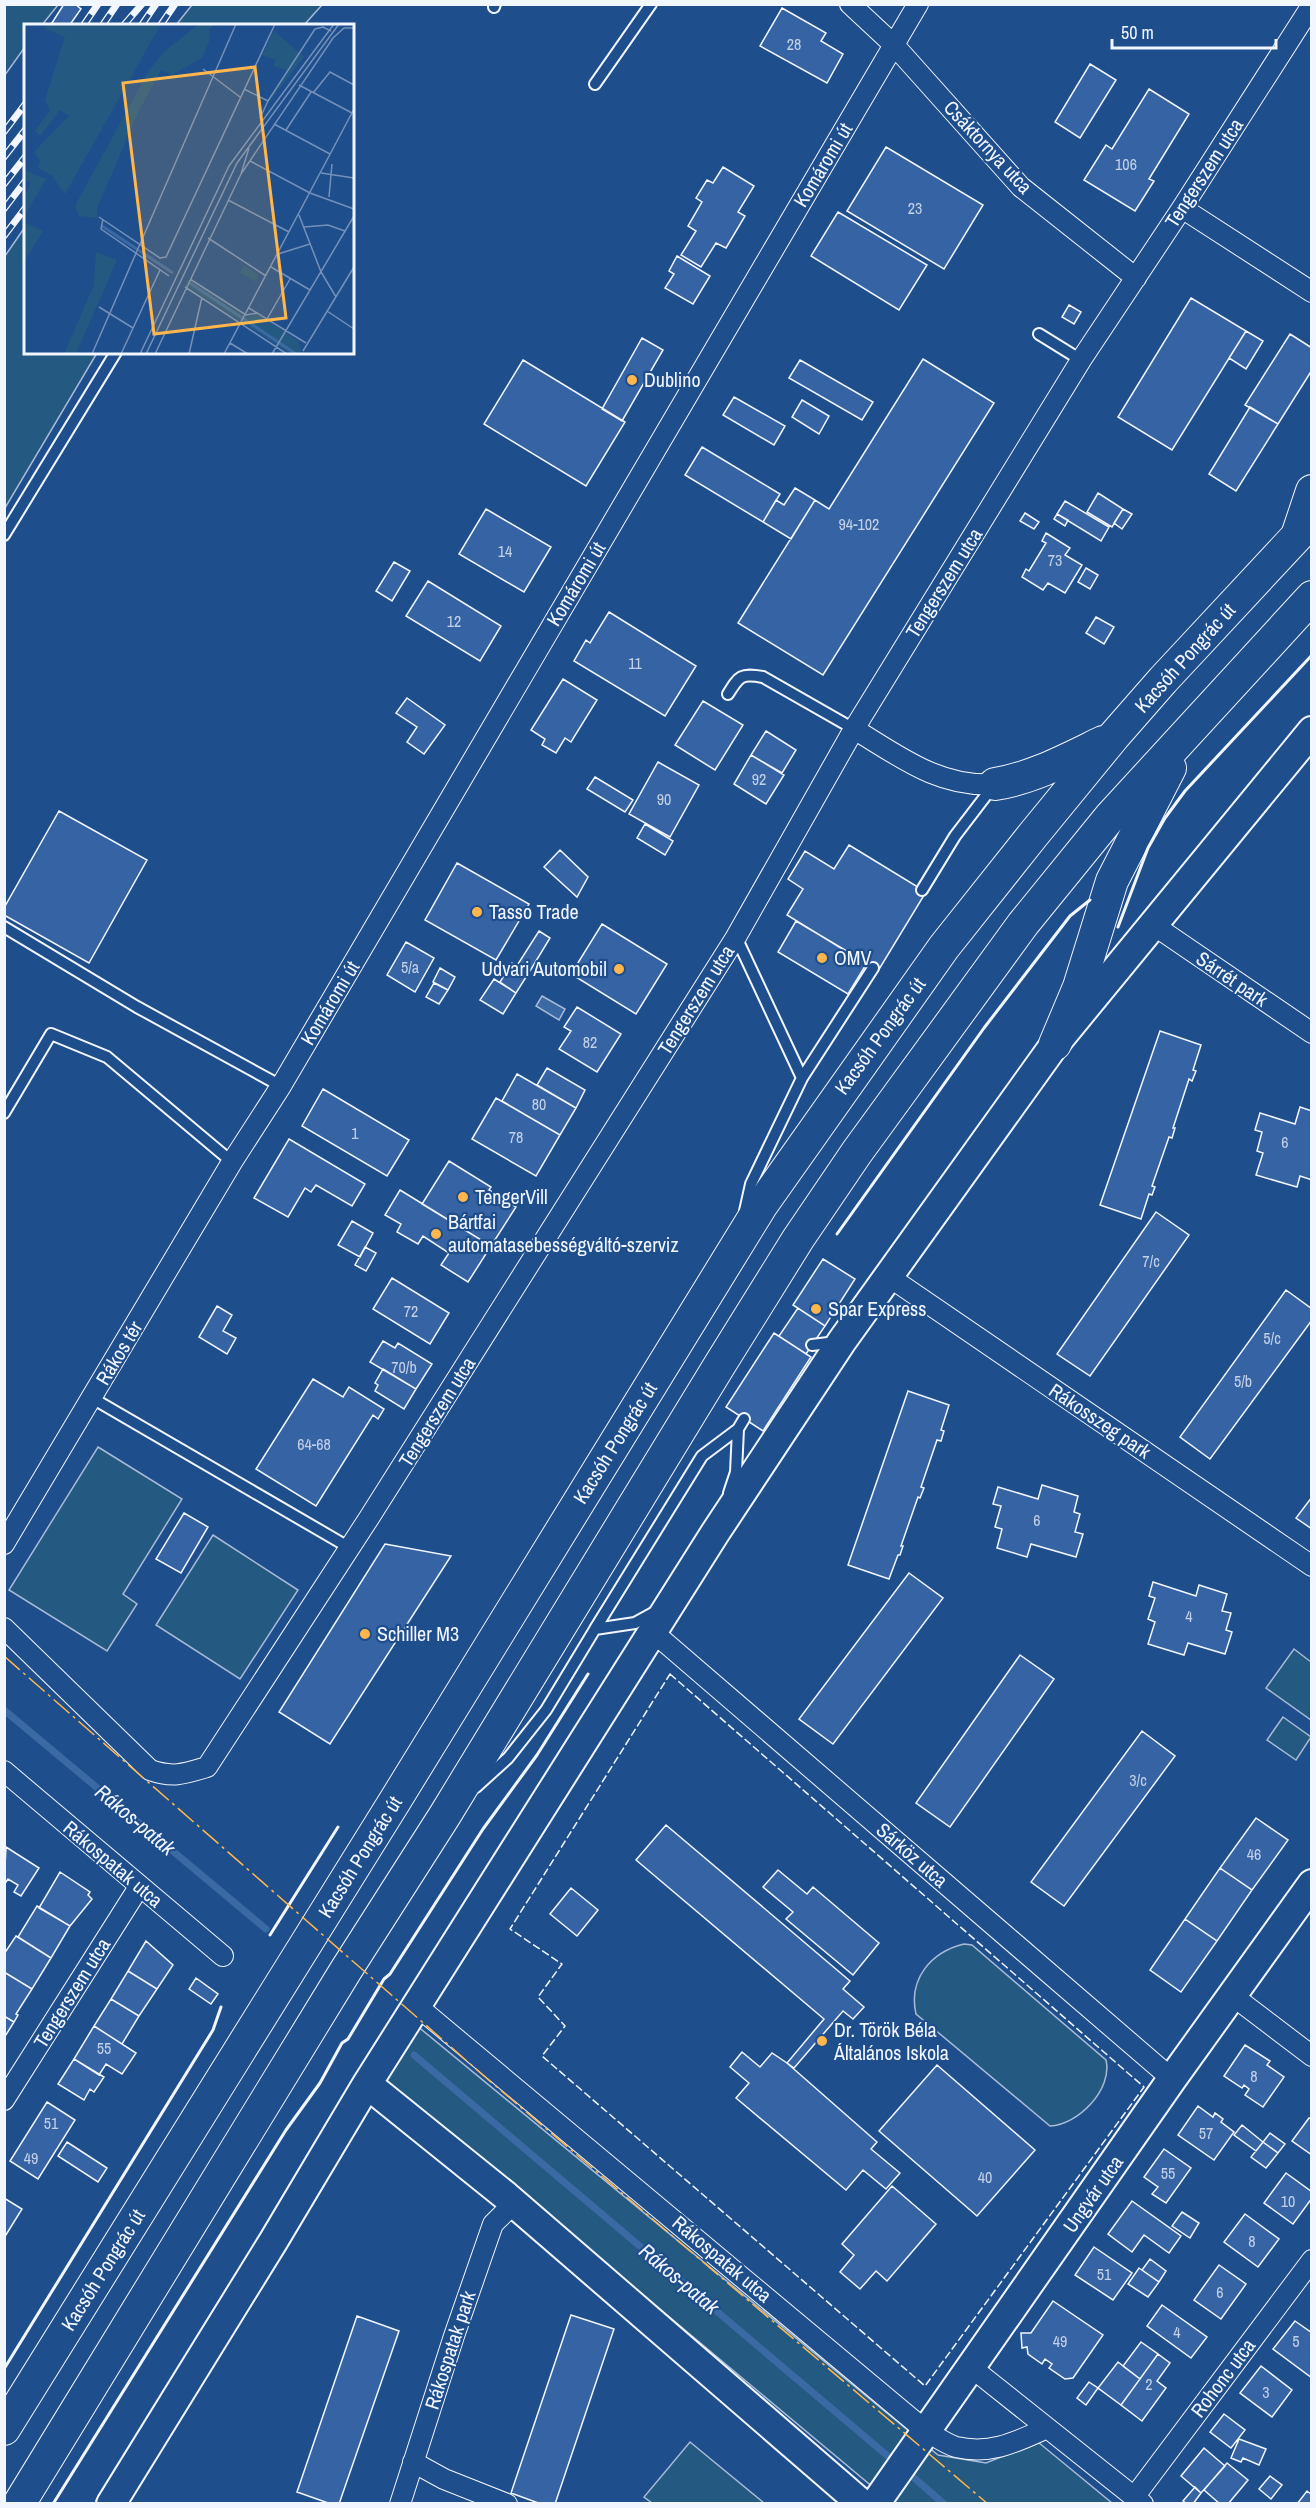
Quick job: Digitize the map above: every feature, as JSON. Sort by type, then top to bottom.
[{"type":"main road","points":[[1304,528],[1311,491]]},
{"type":"main road","name":"Kacsóh Pongrác út","points":[[4,2429],[393,1804],[732,1251],[818,1124],[944,947],[1114,736],[1304,528]]},
{"type":"main road","points":[[19,2504],[786,1258],[857,1152],[1023,924],[1110,817],[1311,597]]},
{"type":"main road","points":[[1055,1044],[1079,987],[1112,881],[1192,725]]},
{"type":"main road","points":[[995,784],[1016,781],[1065,761],[1114,736]]},
{"type":"street","name":"Csáktornya utca","points":[[850,4],[894,45],[1022,187],[1136,278]]},
{"type":"street","name":"Komáromi út","points":[[232,1162],[281,1086],[918,4]]},
{"type":"street","name":"Tengerszem utca","points":[[4,1628],[150,1770],[168,1776],[186,1774],[207,1767],[350,1548],[736,937],[854,729],[1082,360],[1311,5]]},
{"type":"street","points":[[1182,208],[1311,292]]},
{"type":"street","points":[[854,729],[941,778],[977,786],[995,784]]},
{"type":"street","points":[[111,2504],[367,2084],[715,1533],[842,1341],[1055,1044],[1311,730]]},
{"type":"street","name":"Sárrét park","points":[[1152,924],[1311,1034]]},
{"type":"street","name":"Rákos tér","points":[[4,1544],[232,1162]]},
{"type":"street","name":"Rákosszeg park","points":[[888,1276],[1311,1566]]},
{"type":"street","name":"Sárköz utca","points":[[653,1632],[1172,2079]]},
{"type":"street","name":"Rákospatak utca","points":[[4,1771],[223,1956]]},
{"type":"street","name":"Ungvár utca","points":[[873,2500],[972,2368],[1172,2079],[1311,1884]]},
{"type":"street","name":"Tengerszem utca","points":[[4,2100],[139,1887]]},
{"type":"street","points":[[1233,1996],[1311,2056]]},
{"type":"street","name":"Rákospatak utca","points":[[417,2006],[921,2438],[987,2451],[1047,2428]]},
{"type":"street","points":[[367,2084],[873,2500]]},
{"type":"street","name":"Rákospatak park","points":[[400,2504],[493,2224],[514,2203]]},
{"type":"street","name":"Rohonc utca","points":[[1139,2500],[1311,2260]]},
{"type":"street","points":[[972,2368],[1139,2500]]},
{"type":"street","points":[[413,2462],[444,2479],[507,2504]]},
{"type":"lane","points":[[595,84],[651,4]]},
{"type":"lane","points":[[1039,334],[1082,360]]},
{"type":"lane","points":[[4,535],[115,354]]},
{"type":"lane","points":[[728,694],[737,679],[748,674],[763,677],[854,729]]},
{"type":"lane","points":[[922,890],[956,836],[995,784]]},
{"type":"lane","points":[[4,927],[138,1007],[281,1086]]},
{"type":"lane","points":[[736,937],[802,1078]]},
{"type":"lane","points":[[732,1251],[743,1219],[751,1184],[802,1078],[873,968]]},
{"type":"lane","points":[[4,1113],[51,1034],[107,1057],[232,1162]]},
{"type":"lane","points":[[812,1345],[842,1341]]},
{"type":"lane","points":[[92,1398],[350,1548]]},
{"type":"lane","points":[[445,1815],[508,1758],[546,1710],[702,1456],[738,1429],[744,1419]]},
{"type":"lane","points":[[715,1533],[736,1472],[738,1429]]},
{"type":"lane","points":[[595,1629],[635,1623],[650,1616],[674,1599]]},
{"type":"shaded area","points":[[5,4],[58,5],[43,24],[24,24],[24,48],[5,75]]},
{"type":"shaded area","points":[[192,4],[322,5],[305,24],[177,24]]},
{"type":"shaded area","points":[[24,228],[24,354],[96,354],[5,508],[5,256]]},
{"type":"shaded area","points":[[542,996],[565,1009],[559,1020],[536,1006]]},
{"type":"shaded area","points":[[98,1447],[182,1499],[123,1594],[137,1604],[107,1651],[9,1590]]},
{"type":"shaded area","points":[[213,1535],[298,1590],[240,1679],[156,1625]]},
{"type":"shaded area","points":[[1294,1649],[1311,1662],[1311,1720],[1266,1688]]},
{"type":"shaded area","points":[[1283,1717],[1311,1737],[1296,1760],[1267,1740]]},
{"type":"shaded area","points":[[964,1944],[972,1945],[1106,2060],[1107,2071],[1099,2093],[1091,2104],[1072,2119],[1050,2126],[916,2014],[915,1989],[925,1969],[941,1953]]},
{"type":"shaded area","points":[[399,2011],[938,2455],[986,2463],[1038,2442],[1112,2503],[892,2503],[365,2063]]},
{"type":"shaded area","points":[[690,2442],[764,2503],[652,2503],[644,2497]]},
{"type":"building","points":[[64,4],[75,4],[81,9],[70,24],[51,24]]},
{"type":"building","points":[[782,8],[826,33],[821,41],[843,54],[827,83],[760,46]]},
{"type":"building","points":[[1090,64],[1116,80],[1080,138],[1055,122]]},
{"type":"building","points":[[1149,89],[1189,114],[1149,179],[1154,181],[1135,211],[1084,180],[1106,145],[1112,149]]},
{"type":"building","points":[[886,147],[983,205],[944,269],[847,211]]},
{"type":"building","points":[[723,167],[754,186],[738,212],[745,216],[726,248],[716,243],[701,267],[681,255],[696,231],[688,226],[702,202],[696,198],[707,180],[713,183]]},
{"type":"building","points":[[838,212],[927,265],[899,310],[811,256]]},
{"type":"building","points":[[677,256],[710,276],[693,304],[665,288],[674,274],[669,271]]},
{"type":"building","points":[[1191,298],[1246,331],[1172,450],[1118,417]]},
{"type":"building","points":[[1069,305],[1081,312],[1074,324],[1062,317]]},
{"type":"building","points":[[1246,331],[1263,341],[1246,369],[1229,358]]},
{"type":"building","points":[[1290,334],[1312,348],[1312,370],[1278,424],[1245,405]]},
{"type":"building","name":"Dublino","points":[[642,338],[663,350],[622,421],[602,409]]},
{"type":"building","points":[[923,359],[994,403],[823,675],[738,623],[815,500],[829,509]]},
{"type":"building","points":[[523,360],[625,422],[586,486],[484,424]]},
{"type":"building","points":[[800,360],[873,402],[862,420],[789,378]]},
{"type":"building","points":[[734,397],[785,426],[774,445],[723,415]]},
{"type":"building","points":[[802,400],[829,416],[819,434],[792,417]]},
{"type":"building","points":[[1250,407],[1278,424],[1236,491],[1209,474]]},
{"type":"building","points":[[702,447],[780,494],[763,522],[685,475]]},
{"type":"building","points":[[795,488],[815,500],[791,539],[763,522],[776,500],[784,505]]},
{"type":"building","points":[[1098,493],[1123,509],[1112,527],[1087,512]]},
{"type":"building","points":[[1065,501],[1109,527],[1101,541],[1057,514]]},
{"type":"building","points":[[486,509],[551,547],[524,592],[459,554]]},
{"type":"building","points":[[1123,509],[1132,514],[1122,529],[1114,523]]},
{"type":"building","points":[[1025,513],[1039,522],[1034,529],[1020,521]]},
{"type":"building","points":[[1057,514],[1068,520],[1065,526],[1054,519]]},
{"type":"building","points":[[1046,533],[1070,548],[1065,555],[1082,565],[1065,593],[1048,583],[1043,590],[1022,577],[1026,569],[1029,571],[1046,543],[1042,541]]},
{"type":"building","points":[[394,562],[410,571],[392,601],[376,591]]},
{"type":"building","points":[[1086,568],[1098,575],[1090,589],[1078,582]]},
{"type":"building","points":[[428,581],[501,626],[480,661],[406,616]]},
{"type":"building","points":[[609,612],[696,666],[665,716],[574,661],[586,640],[590,643]]},
{"type":"building","points":[[1096,617],[1114,627],[1104,644],[1086,633]]},
{"type":"building","points":[[563,679],[597,700],[571,742],[565,738],[556,753],[542,745],[545,739],[531,730]]},
{"type":"building","points":[[407,698],[445,725],[424,754],[407,742],[417,727],[396,713]]},
{"type":"building","points":[[703,701],[743,725],[715,770],[675,745]]},
{"type":"building","points":[[766,731],[796,750],[782,773],[751,755]]},
{"type":"building","points":[[751,755],[784,775],[766,804],[734,784]]},
{"type":"building","points":[[658,762],[699,785],[670,837],[629,814]]},
{"type":"building","points":[[595,777],[633,800],[625,812],[587,789]]},
{"type":"building","points":[[59,811],[147,860],[89,963],[4,915],[4,908]]},
{"type":"building","points":[[645,824],[673,841],[665,855],[637,838]]},
{"type":"building","points":[[849,845],[926,892],[878,971],[787,915],[803,889],[788,879],[805,851],[834,869]]},
{"type":"building","points":[[560,850],[588,877],[577,897],[544,867]]},
{"type":"building","name":"Tasso Trade","points":[[457,863],[529,904],[496,960],[425,920]]},
{"type":"building","name":"OMV","points":[[796,921],[867,963],[848,994],[778,952]]},
{"type":"building","name":"Udvari Automobil","points":[[602,924],[667,964],[636,1014],[571,974]]},
{"type":"building","points":[[539,931],[550,938],[530,971],[518,964]]},
{"type":"building","points":[[406,942],[434,958],[415,992],[387,975]]},
{"type":"building","points":[[512,963],[528,974],[516,993],[500,982]]},
{"type":"building","points":[[440,968],[455,977],[448,990],[433,982]]},
{"type":"building","points":[[494,979],[516,993],[503,1014],[480,1000]]},
{"type":"building","points":[[434,983],[448,990],[439,1004],[426,997]]},
{"type":"building","points":[[577,1007],[621,1034],[597,1072],[559,1049],[571,1031],[564,1027]]},
{"type":"building","points":[[1160,1031],[1201,1045],[1193,1070],[1196,1071],[1192,1081],[1189,1079],[1173,1128],[1175,1128],[1172,1138],[1169,1137],[1152,1186],[1155,1187],[1152,1195],[1149,1194],[1141,1219],[1100,1205]]},
{"type":"building","points":[[547,1068],[585,1090],[576,1108],[537,1085]]},
{"type":"building","points":[[517,1074],[576,1108],[560,1135],[502,1101]]},
{"type":"building","points":[[323,1089],[409,1140],[387,1176],[302,1126]]},
{"type":"building","points":[[496,1098],[560,1135],[536,1176],[472,1139]]},
{"type":"building","points":[[1300,1107],[1312,1111],[1312,1180],[1300,1176],[1297,1187],[1256,1175],[1263,1153],[1257,1151],[1262,1132],[1255,1130],[1260,1113],[1295,1124]]},
{"type":"building","points":[[289,1139],[365,1184],[352,1206],[316,1185],[311,1192],[305,1188],[288,1217],[254,1198]]},
{"type":"building","name":"TengerVill","points":[[449,1161],[491,1187],[489,1190],[516,1207],[491,1246],[422,1204]]},
{"type":"building","name":"Bártfai automatasebességváltó-szerviz","points":[[400,1190],[491,1246],[468,1282],[441,1265],[449,1253],[423,1236],[418,1244],[397,1232],[401,1224],[385,1215]]},
{"type":"building","points":[[1156,1212],[1189,1235],[1090,1376],[1057,1354]]},
{"type":"building","points":[[352,1221],[373,1233],[360,1257],[338,1245]]},
{"type":"building","points":[[365,1247],[376,1253],[366,1271],[355,1265]]},
{"type":"building","points":[[823,1259],[855,1279],[825,1326],[793,1305]]},
{"type":"building","points":[[392,1278],[449,1313],[430,1344],[373,1309]]},
{"type":"building","points":[[1286,1290],[1312,1309],[1312,1320],[1210,1459],[1180,1437]]},
{"type":"building","points":[[217,1306],[232,1315],[223,1331],[236,1338],[227,1354],[199,1337]]},
{"type":"building","points":[[798,1308],[825,1326],[806,1354],[779,1336]]},
{"type":"building","points":[[774,1333],[811,1357],[763,1431],[726,1407]]},
{"type":"building","points":[[383,1341],[395,1348],[398,1343],[432,1364],[416,1389],[370,1362]]},
{"type":"building","points":[[383,1369],[416,1389],[404,1409],[375,1391],[378,1385],[375,1383]]},
{"type":"building","points":[[313,1379],[343,1397],[349,1387],[384,1409],[378,1419],[373,1415],[316,1506],[256,1469]]},
{"type":"building","points":[[908,1391],[949,1405],[941,1430],[944,1431],[941,1441],[937,1440],[921,1487],[924,1488],[920,1498],[918,1497],[900,1555],[898,1555],[889,1579],[848,1565]]},
{"type":"building","points":[[1042,1485],[1078,1496],[1074,1512],[1080,1514],[1075,1532],[1083,1534],[1076,1557],[1031,1544],[1027,1557],[997,1548],[1002,1529],[995,1527],[1001,1506],[993,1504],[998,1487],[1038,1499]]},
{"type":"building","points":[[1312,1497],[1312,1529],[1296,1518]]},
{"type":"building","points":[[184,1513],[208,1527],[181,1573],[156,1559]]},
{"type":"building","name":"Schiller M3","points":[[385,1544],[451,1556],[330,1744],[279,1712]]},
{"type":"building","points":[[909,1573],[943,1598],[833,1744],[799,1719]]},
{"type":"building","points":[[1153,1582],[1196,1596],[1199,1585],[1227,1594],[1222,1611],[1231,1613],[1226,1630],[1232,1632],[1225,1654],[1188,1643],[1184,1655],[1148,1644],[1155,1622],[1148,1619],[1155,1598],[1149,1596]]},
{"type":"building","points":[[1020,1655],[1054,1679],[950,1827],[916,1803]]},
{"type":"building","points":[[1142,1731],[1175,1756],[1064,1906],[1031,1882]]},
{"type":"building","points":[[1256,1818],[1288,1840],[1252,1890],[1220,1868]]},
{"type":"building","points":[[666,1825],[850,1981],[843,1989],[864,2007],[853,2019],[843,2011],[794,2068],[787,2063],[824,2019],[636,1860]]},
{"type":"building","points":[[6,1847],[39,1868],[21,1896],[14,1892],[18,1885],[8,1879],[4,1885]]},
{"type":"building","points":[[1220,1868],[1252,1890],[1217,1941],[1185,1919]]},
{"type":"building","points":[[778,1870],[807,1894],[813,1887],[879,1943],[853,1975],[786,1919],[793,1912],[763,1887]]},
{"type":"building","points":[[60,1872],[90,1892],[88,1895],[92,1899],[70,1926],[39,1908]]},
{"type":"building","points":[[571,1888],[598,1910],[577,1936],[550,1914]]},
{"type":"building","points":[[37,1906],[70,1926],[51,1958],[18,1937]]},
{"type":"building","points":[[1185,1919],[1217,1941],[1181,1992],[1150,1970]]},
{"type":"building","points":[[16,1936],[51,1958],[32,1989],[4,1972],[4,1954]]},
{"type":"building","points":[[146,1941],[173,1965],[157,1989],[128,1971]]},
{"type":"building","points":[[128,1971],[157,1989],[139,2016],[111,1999]]},
{"type":"building","points":[[4,1972],[32,1989],[16,2014],[18,2015],[14,2022],[4,2016]]},
{"type":"building","points":[[196,1978],[218,1994],[211,2004],[189,1989]]},
{"type":"building","points":[[111,1999],[139,2016],[122,2044],[94,2026]]},
{"type":"building","points":[[4,2016],[14,2022],[4,2038]]},
{"type":"building","points":[[94,2026],[136,2053],[122,2074],[106,2064],[99,2075],[74,2059]]},
{"type":"building","points":[[1245,2045],[1270,2061],[1267,2065],[1284,2077],[1263,2107],[1245,2095],[1249,2089],[1244,2085],[1242,2088],[1224,2076]]},
{"type":"building","points":[[742,2052],[760,2067],[772,2053],[787,2063],[877,2142],[871,2149],[900,2173],[886,2189],[863,2170],[846,2190],[736,2098],[749,2083],[730,2067]]},
{"type":"building","points":[[74,2059],[104,2077],[94,2092],[90,2089],[84,2100],[58,2084]]},
{"type":"building","points":[[937,2065],[1035,2150],[977,2216],[879,2131]]},
{"type":"building","points":[[47,2102],[75,2120],[38,2179],[10,2161]]},
{"type":"building","points":[[1198,2106],[1213,2117],[1215,2113],[1223,2119],[1221,2122],[1234,2132],[1214,2160],[1178,2135]]},
{"type":"building","points":[[1309,2118],[1312,2119],[1312,2155],[1292,2141]]},
{"type":"building","points":[[1242,2125],[1263,2142],[1256,2151],[1234,2135]]},
{"type":"building","points":[[1270,2133],[1285,2144],[1278,2153],[1263,2142]]},
{"type":"building","points":[[67,2142],[107,2168],[98,2182],[58,2156]]},
{"type":"building","points":[[1263,2142],[1278,2153],[1266,2168],[1251,2157]]},
{"type":"building","points":[[1164,2149],[1191,2168],[1166,2203],[1152,2194],[1158,2187],[1144,2177]]},
{"type":"building","points":[[1286,2173],[1312,2192],[1312,2198],[1293,2224],[1264,2203]]},
{"type":"building","points":[[892,2186],[936,2224],[887,2281],[876,2271],[860,2289],[840,2272],[854,2255],[842,2244]]},
{"type":"building","points":[[4,2198],[22,2209],[4,2238]]},
{"type":"building","points":[[1132,2201],[1181,2236],[1169,2253],[1144,2235],[1132,2252],[1108,2234]]},
{"type":"building","points":[[1182,2212],[1199,2223],[1190,2238],[1172,2226]]},
{"type":"building","points":[[1245,2214],[1279,2239],[1258,2267],[1224,2242]]},
{"type":"building","points":[[1094,2247],[1132,2273],[1113,2300],[1075,2275]]},
{"type":"building","points":[[1150,2259],[1166,2271],[1159,2282],[1142,2270]]},
{"type":"building","points":[[1219,2265],[1246,2284],[1221,2319],[1194,2300]]},
{"type":"building","points":[[1139,2268],[1159,2282],[1148,2297],[1128,2284]]},
{"type":"building","points":[[1053,2301],[1103,2335],[1073,2378],[1065,2379],[1049,2368],[1052,2364],[1045,2359],[1042,2364],[1028,2354],[1027,2347],[1022,2348],[1021,2333],[1031,2333]]},
{"type":"building","points":[[1162,2305],[1207,2337],[1191,2358],[1147,2326]]},
{"type":"building","points":[[571,2315],[614,2329],[555,2504],[541,2504],[511,2493]]},
{"type":"building","points":[[357,2316],[399,2331],[339,2504],[331,2504],[297,2492]]},
{"type":"building","points":[[1295,2321],[1312,2333],[1312,2378],[1273,2349]]},
{"type":"building","points":[[1141,2342],[1158,2354],[1140,2379],[1123,2366]]},
{"type":"building","points":[[1158,2354],[1170,2363],[1157,2381],[1166,2388],[1142,2421],[1121,2405]]},
{"type":"building","points":[[1118,2362],[1140,2379],[1121,2405],[1098,2388]]},
{"type":"building","points":[[1261,2366],[1292,2390],[1272,2417],[1240,2393]]},
{"type":"building","points":[[1089,2382],[1098,2388],[1086,2405],[1077,2398]]},
{"type":"building","points":[[1224,2414],[1245,2430],[1231,2448],[1210,2432]]},
{"type":"building","points":[[1239,2439],[1266,2449],[1259,2465],[1243,2458],[1241,2462],[1231,2458]]},
{"type":"building","points":[[1204,2448],[1225,2466],[1201,2493],[1181,2476]]},
{"type":"building","points":[[1227,2463],[1248,2480],[1228,2504],[1220,2504],[1204,2490]]},
{"type":"building","points":[[1270,2476],[1282,2485],[1271,2499],[1259,2489]]},
{"type":"building","points":[[1195,2487],[1201,2493],[1193,2504],[1187,2504],[1183,2501]]},
{"type":"building","points":[[1307,2491],[1312,2495],[1312,2504],[1297,2504]]},
{"type":"waterway","name":"Rákos-patak","points":[[4,1710],[266,1929]]},
{"type":"waterway","name":"Rákos-patak","points":[[414,2055],[896,2463]]},
{"type":"waterway","name":"Rákos-patak","points":[[905,2470],[944,2504]]},
{"type":"railway","points":[[84,24],[98,4]]},
{"type":"railway","points":[[103,24],[117,4]]},
{"type":"railway","points":[[125,24],[142,4]]},
{"type":"railway","points":[[142,24],[156,4]]},
{"type":"railway","points":[[161,24],[175,4]]},
{"type":"railway","points":[[4,132],[24,106]]},
{"type":"railway","points":[[4,157],[24,132]]},
{"type":"railway","points":[[4,184],[24,159]]},
{"type":"railway","points":[[4,209],[24,183]]},
{"type":"railway","points":[[4,236],[24,210]]},
{"type":"fence","points":[[670,1674],[1144,2087],[925,2386],[542,2056],[565,2026],[538,1997],[562,1964],[510,1929],[670,1674]]},
{"type":"wall","points":[[1118,927],[1148,848],[1165,818],[1185,791],[1312,655]]},
{"type":"wall","points":[[837,1234],[984,1028],[1070,916],[1090,900]]},
{"type":"wall","points":[[53,2504],[286,2130],[320,2083],[342,2043],[348,2039],[384,1979],[390,1974],[483,1829],[537,1755],[588,1674]]},
{"type":"wall","points":[[270,1935],[338,1827]]},
{"type":"wall","points":[[4,2369],[213,2030],[221,2007]]},
{"type":"power","points":[[4,1656],[484,2076],[988,2504]]},
{"type":"place","name":"Dublino","points":[[632,380]]},
{"type":"place","name":"Tasso Trade","points":[[477,912]]},
{"type":"place","name":"OMV","points":[[822,958]]},
{"type":"place","name":"Udvari Automobil","points":[[619,969]]},
{"type":"place","name":"TengerVill","points":[[463,1197]]},
{"type":"place","name":"Bártfai automatasebességváltó-szerviz","points":[[436,1234]]},
{"type":"place","name":"Spar Express","points":[[816,1309]]},
{"type":"place","name":"Schiller M3","points":[[365,1634]]},
{"type":"place","name":"Dr. Török Béla Általános Iskola","points":[[822,2041]]}]
